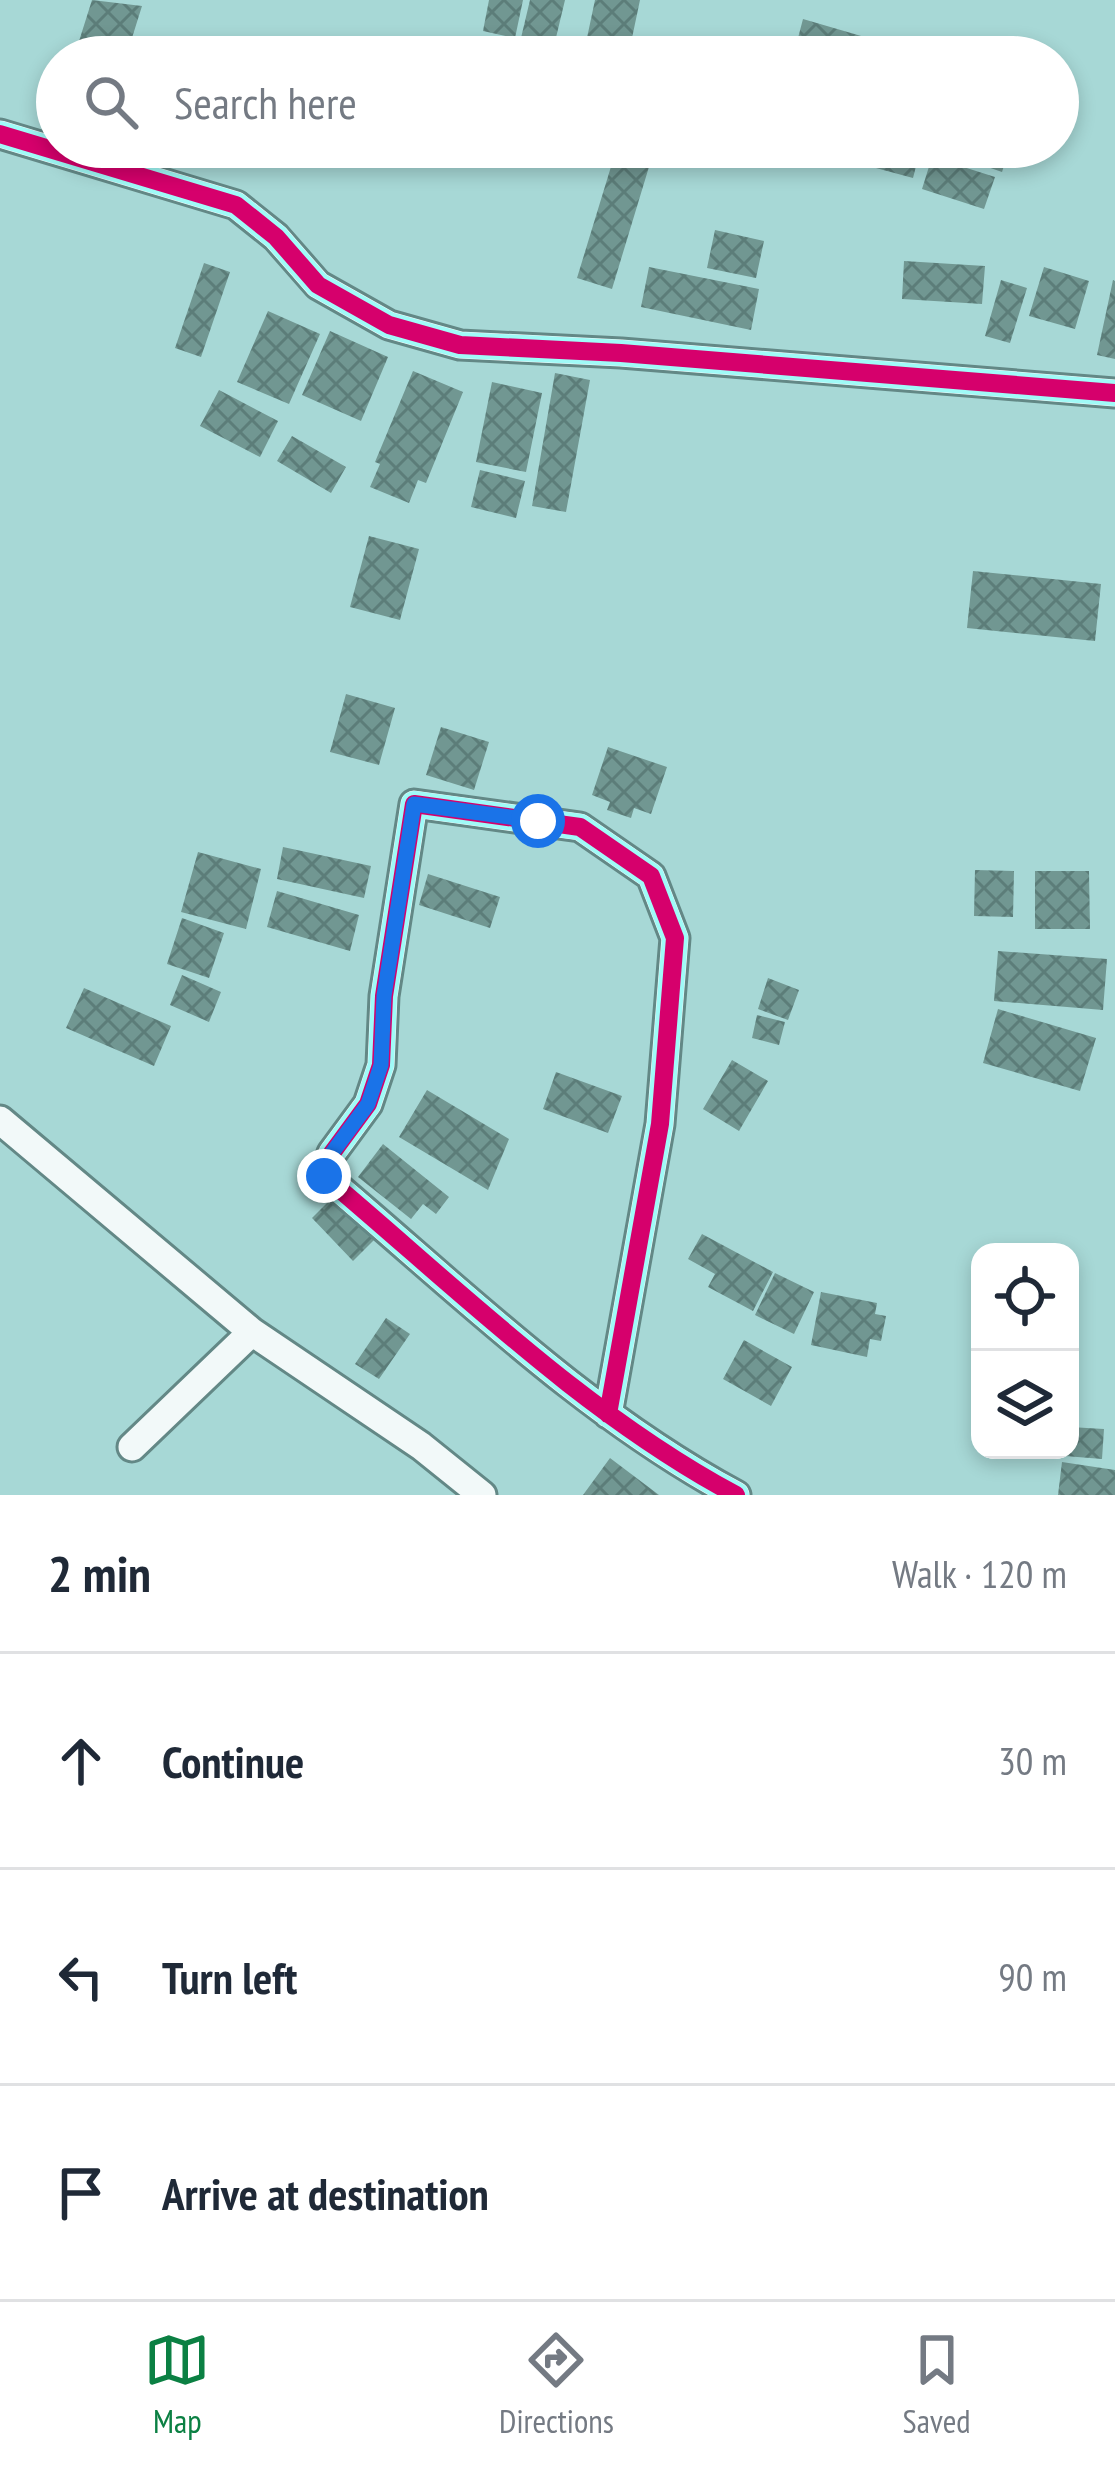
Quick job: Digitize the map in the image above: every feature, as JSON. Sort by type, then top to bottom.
[{"type":"street","points":[[0,134],[36,145]]},
{"type":"street","points":[[111,168],[236,206],[276,237],[318,285],[389,326],[460,345],[621,352],[1115,393]]},
{"type":"street","points":[[608,1414],[660,1124],[675,938],[651,876],[580,827],[414,804],[384,996],[381,1065],[368,1104],[332,1153],[324,1176],[608,1414],[658,1454],[736,1495]]},
{"type":"street","points":[[0,1120],[252,1332],[421,1446],[482,1495]]},
{"type":"street","points":[[132,1447],[252,1332]]},
{"type":"building","points":[[92,0],[142,6],[133,36],[81,36]]},
{"type":"building","points":[[489,0],[523,0],[515,36],[483,31]]},
{"type":"building","points":[[530,0],[565,0],[556,36],[521,36]]},
{"type":"building","points":[[595,0],[640,0],[632,36],[587,36]]},
{"type":"building","points":[[803,19],[861,36],[799,36]]},
{"type":"building","points":[[611,168],[649,168],[612,289],[577,278]]},
{"type":"building","points":[[876,168],[916,168],[913,178]]},
{"type":"building","points":[[929,168],[967,168],[995,177],[984,209],[922,189]]},
{"type":"building","points":[[715,230],[764,241],[756,278],[707,268]]},
{"type":"building","points":[[904,261],[985,266],[982,304],[902,299]]},
{"type":"building","points":[[204,263],[230,272],[201,357],[175,348]]},
{"type":"building","points":[[649,267],[759,289],[751,330],[641,307]]},
{"type":"building","points":[[1044,267],[1089,281],[1075,329],[1029,316]]},
{"type":"building","points":[[1001,280],[1027,288],[1010,343],[985,336]]},
{"type":"building","points":[[1115,281],[1115,359],[1097,355]]},
{"type":"building","points":[[268,311],[320,334],[289,404],[237,382]]},
{"type":"building","points":[[330,331],[388,357],[361,421],[302,395]]},
{"type":"building","points":[[413,371],[463,392],[426,483],[418,480],[409,503],[370,487],[380,464],[375,462]]},
{"type":"building","points":[[555,373],[590,380],[566,512],[532,506]]},
{"type":"building","points":[[492,382],[542,393],[526,472],[476,462]]},
{"type":"building","points":[[219,390],[278,421],[260,457],[200,426]]},
{"type":"building","points":[[292,436],[346,467],[331,493],[277,461]]},
{"type":"building","points":[[480,470],[525,481],[516,518],[471,507]]},
{"type":"building","points":[[369,536],[419,549],[400,620],[350,607]]},
{"type":"building","points":[[973,571],[1101,584],[1095,641],[967,628]]},
{"type":"building","points":[[346,694],[395,708],[379,765],[330,752]]},
{"type":"building","points":[[441,727],[489,742],[474,790],[426,775]]},
{"type":"building","points":[[608,747],[667,767],[651,814],[634,808],[631,818],[607,810],[610,802],[592,795]]},
{"type":"building","points":[[283,847],[371,866],[364,898],[277,879]]},
{"type":"building","points":[[198,852],[261,869],[246,929],[181,912]]},
{"type":"building","points":[[975,870],[1014,871],[1013,917],[974,916]]},
{"type":"building","points":[[1035,871],[1089,871],[1090,929],[1035,929]]},
{"type":"building","points":[[428,874],[500,897],[490,928],[419,905]]},
{"type":"building","points":[[277,891],[359,915],[350,951],[267,927]]},
{"type":"building","points":[[182,918],[224,933],[209,978],[167,964]]},
{"type":"building","points":[[998,951],[1107,959],[1103,1010],[994,1001]]},
{"type":"building","points":[[182,975],[221,992],[209,1022],[170,1005]]},
{"type":"building","points":[[768,978],[799,990],[788,1020],[758,1009]]},
{"type":"building","points":[[84,988],[171,1026],[154,1066],[66,1028]]},
{"type":"building","points":[[998,1009],[1096,1038],[1080,1091],[983,1063]]},
{"type":"building","points":[[757,1015],[785,1022],[779,1045],[752,1038]]},
{"type":"building","points":[[732,1060],[768,1081],[739,1131],[703,1109]]},
{"type":"building","points":[[556,1072],[622,1096],[608,1133],[543,1109]]},
{"type":"building","points":[[427,1090],[509,1139],[488,1190],[399,1137]]},
{"type":"building","points":[[383,1144],[449,1197],[436,1214],[423,1204],[411,1219],[358,1177]]},
{"type":"building","points":[[335,1195],[377,1237],[353,1261],[312,1218]]},
{"type":"building","points":[[702,1234],[773,1272],[753,1311],[708,1287],[715,1274],[688,1259]]},
{"type":"building","points":[[775,1273],[814,1292],[794,1334],[755,1315]]},
{"type":"building","points":[[821,1292],[877,1303],[875,1314],[886,1316],[881,1341],[870,1339],[867,1357],[811,1345]]},
{"type":"building","points":[[386,1318],[410,1334],[379,1379],[355,1364]]},
{"type":"building","points":[[744,1340],[792,1367],[771,1406],[723,1379]]},
{"type":"building","points":[[1079,1428],[1104,1429],[1102,1459],[1079,1457]]},
{"type":"building","points":[[610,1458],[659,1495],[583,1495]]},
{"type":"building","points":[[1062,1462],[1115,1470],[1115,1495],[1058,1495]]},
{"type":"cycle path","points":[[0,134],[36,145]]},
{"type":"cycle path","points":[[113,168],[236,205],[276,237],[318,285],[389,325],[460,345],[621,353],[1115,393]]},
{"type":"cycle path","points":[[608,1414],[660,1124],[675,938],[651,876],[580,827],[414,804],[384,996],[381,1065],[368,1104],[332,1153],[324,1176],[573,1387],[626,1426],[680,1462],[736,1495]]},
{"type":"route","points":[[324,1176],[332,1153],[368,1104],[381,1065],[384,996],[414,804],[538,821]]}]
